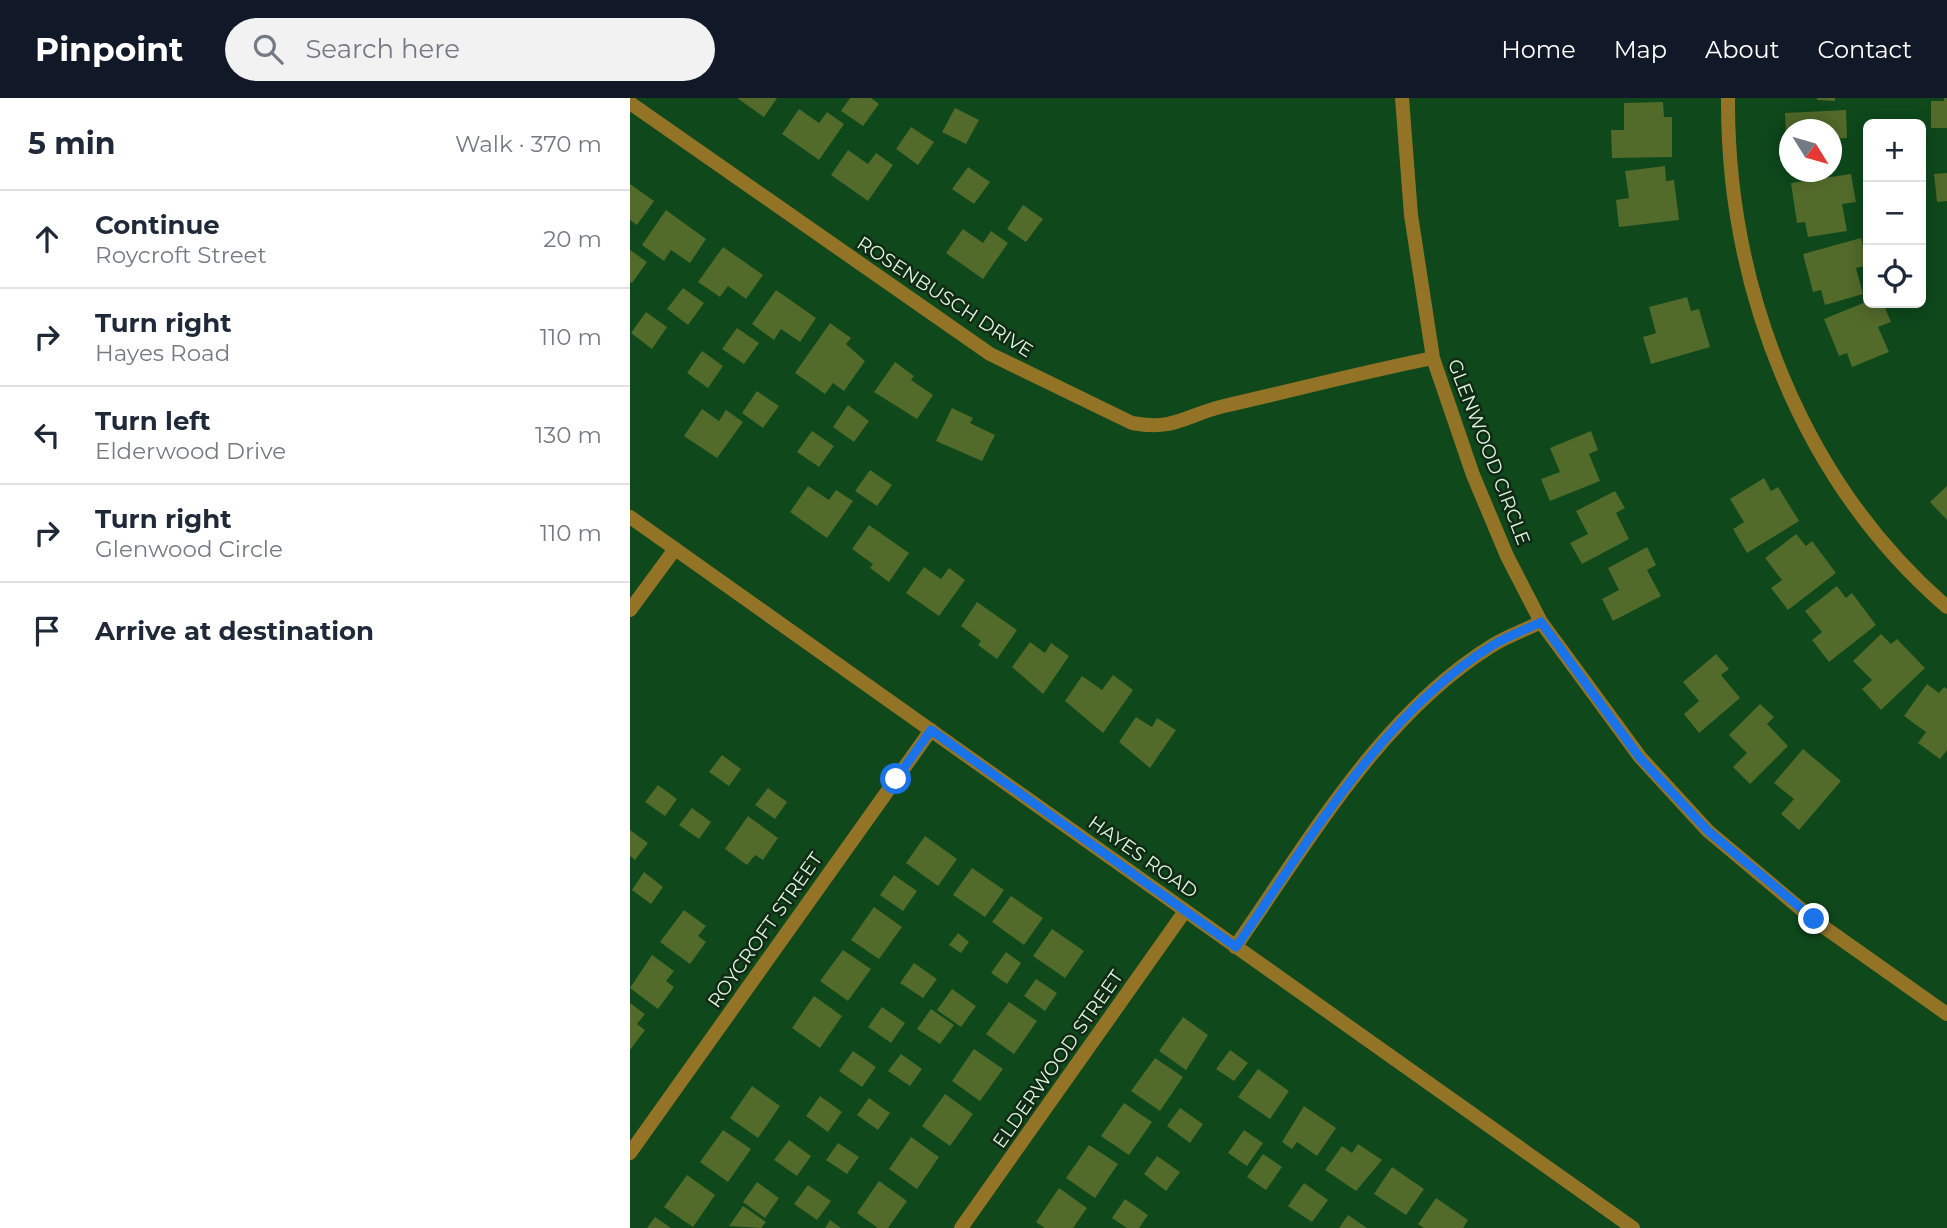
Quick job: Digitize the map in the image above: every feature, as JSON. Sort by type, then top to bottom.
[{"type":"street","name":"GLENWOOD CIRCLE","points":[[1402,98],[1411,215],[1433,358],[1473,475],[1507,556],[1541,622],[1640,758],[1708,831],[1814,919],[1947,1014]]},
{"type":"street","points":[[1728,98],[1728,140],[1739,224],[1766,333],[1786,386],[1812,439],[1853,503],[1883,543],[1918,582],[1947,607]]},
{"type":"street","name":"ROSENBUSCH DRIVE","points":[[630,103],[990,354],[1132,423],[1154,427],[1179,423],[1216,408],[1433,358]]},
{"type":"street","name":"HAYES ROAD","points":[[630,517],[1633,1228]]},
{"type":"street","points":[[630,610],[675,549]]},
{"type":"street","points":[[1236,947],[1357,773],[1402,719],[1455,672],[1494,645],[1541,622]]},
{"type":"street","name":"ROYCROFT STREET","points":[[630,1153],[931,730]]},
{"type":"street","name":"ELDERWOOD STREET","points":[[961,1228],[1185,911]]},
{"type":"building","points":[[737,98],[777,98],[764,117]]},
{"type":"building","points":[[850,98],[871,98],[879,104],[863,126],[841,111]]},
{"type":"building","points":[[1835,98],[1835,101],[1817,100]]},
{"type":"building","points":[[1944,98],[1947,98],[1947,128],[1931,128],[1931,101],[1944,101]]},
{"type":"building","points":[[1663,102],[1664,117],[1672,117],[1672,157],[1612,158],[1611,130],[1624,130],[1624,103]]},
{"type":"building","points":[[955,108],[979,120],[966,144],[942,132]]},
{"type":"building","points":[[799,109],[819,123],[827,112],[844,124],[819,160],[782,134]]},
{"type":"building","points":[[1846,110],[1847,138],[1842,138],[1842,119],[1785,119],[1785,113]]},
{"type":"building","points":[[911,127],[934,142],[918,165],[896,149]]},
{"type":"building","points":[[848,150],[868,164],[876,153],[893,165],[868,201],[831,175]]},
{"type":"building","points":[[1665,166],[1666,181],[1674,180],[1679,220],[1619,227],[1616,200],[1629,198],[1625,171]]},
{"type":"building","points":[[968,167],[990,182],[974,204],[952,189]]},
{"type":"building","points":[[1947,173],[1947,201],[1937,202],[1934,174]]},
{"type":"building","points":[[1851,174],[1856,202],[1842,204],[1847,231],[1808,237],[1805,222],[1797,223],[1791,183],[1842,182],[1842,175]]},
{"type":"building","points":[[630,184],[654,201],[637,225],[630,220]]},
{"type":"building","points":[[1023,205],[1043,219],[1026,242],[1007,229]]},
{"type":"building","points":[[666,210],[706,239],[690,263],[671,250],[664,261],[642,245]]},
{"type":"building","points":[[963,229],[983,243],[991,231],[1008,243],[983,279],[946,253]]},
{"type":"building","points":[[1861,238],[1863,266],[1856,268],[1863,294],[1825,305],[1821,290],[1813,292],[1803,254]]},
{"type":"building","points":[[723,247],[763,275],[746,299],[728,286],[720,297],[698,282]]},
{"type":"building","points":[[630,250],[647,262],[632,283],[630,282]]},
{"type":"building","points":[[683,288],[704,303],[688,325],[667,309]]},
{"type":"building","points":[[776,290],[816,318],[800,342],[781,329],[774,340],[752,324]]},
{"type":"building","points":[[1687,297],[1691,311],[1699,309],[1710,347],[1651,364],[1643,337],[1656,333],[1649,307]]},
{"type":"building","points":[[1863,303],[1863,308],[1885,308],[1891,322],[1878,327],[1889,352],[1852,367],[1847,353],[1839,356],[1824,319]]},
{"type":"building","points":[[646,312],[667,327],[652,349],[631,333]]},
{"type":"building","points":[[830,323],[851,338],[846,344],[865,361],[844,391],[833,383],[825,394],[795,373]]},
{"type":"building","points":[[737,328],[759,343],[744,364],[722,349]]},
{"type":"building","points":[[702,351],[723,366],[708,388],[687,373]]},
{"type":"building","points":[[895,362],[914,376],[911,380],[933,395],[917,419],[874,392]]},
{"type":"building","points":[[757,391],[779,406],[763,428],[742,413]]},
{"type":"building","points":[[848,405],[869,421],[854,442],[833,427]]},
{"type":"building","points":[[952,408],[973,418],[970,423],[995,435],[982,461],[936,441]]},
{"type":"building","points":[[702,409],[719,421],[726,410],[743,422],[717,458],[684,436]]},
{"type":"building","points":[[812,431],[834,446],[819,467],[797,452]]},
{"type":"building","points":[[1591,431],[1598,450],[1589,454],[1600,481],[1550,501],[1541,479],[1560,472],[1550,448]]},
{"type":"building","points":[[870,470],[892,485],[877,506],[855,491]]},
{"type":"building","points":[[1764,478],[1771,491],[1778,487],[1799,521],[1747,553],[1733,529],[1744,522],[1730,499]]},
{"type":"building","points":[[808,486],[829,500],[836,490],[853,501],[827,538],[790,512]]},
{"type":"building","points":[[1947,486],[1947,520],[1930,502]]},
{"type":"building","points":[[1615,491],[1625,508],[1616,513],[1629,539],[1582,564],[1570,543],[1588,534],[1576,511]]},
{"type":"building","points":[[869,525],[909,553],[889,582],[870,568],[873,564],[852,549]]},
{"type":"building","points":[[1796,534],[1806,546],[1812,541],[1836,573],[1788,610],[1771,588],[1782,580],[1765,558]]},
{"type":"building","points":[[1647,547],[1656,565],[1647,570],[1661,596],[1613,621],[1602,599],[1619,590],[1608,568]]},
{"type":"building","points":[[924,567],[941,579],[949,568],[965,580],[939,616],[906,593]]},
{"type":"building","points":[[1837,586],[1846,598],[1852,593],[1876,625],[1829,662],[1812,640],[1822,632],[1805,611]]},
{"type":"building","points":[[977,602],[1017,630],[997,659],[978,645],[981,641],[961,626]]},
{"type":"building","points":[[1881,634],[1891,644],[1897,639],[1925,668],[1881,710],[1862,689],[1872,680],[1853,661]]},
{"type":"building","points":[[1030,642],[1045,653],[1051,643],[1069,656],[1043,694],[1012,667]]},
{"type":"building","points":[[1716,654],[1729,669],[1721,675],[1740,698],[1699,733],[1684,714],[1699,701],[1683,682]]},
{"type":"building","points":[[1113,675],[1133,690],[1103,733],[1065,701],[1082,676],[1102,690]]},
{"type":"building","points":[[1927,684],[1939,693],[1944,687],[1947,689],[1947,750],[1940,759],[1918,743],[1926,732],[1904,716]]},
{"type":"building","points":[[1760,704],[1774,717],[1767,724],[1788,746],[1750,784],[1733,767],[1747,753],[1729,735]]},
{"type":"building","points":[[1136,717],[1152,727],[1157,718],[1176,730],[1150,768],[1119,742]]},
{"type":"building","points":[[1803,749],[1841,781],[1799,830],[1781,814],[1794,799],[1774,783]]},
{"type":"building","points":[[722,755],[741,769],[729,786],[709,772]]},
{"type":"building","points":[[658,785],[677,799],[665,816],[645,802]]},
{"type":"building","points":[[768,788],[787,802],[775,819],[755,805]]},
{"type":"building","points":[[692,808],[711,822],[699,839],[679,825]]},
{"type":"building","points":[[748,816],[778,838],[763,860],[755,855],[747,865],[725,849]]},
{"type":"building","points":[[630,830],[648,843],[635,860],[630,856]]},
{"type":"building","points":[[925,836],[957,859],[938,886],[906,863]]},
{"type":"building","points":[[972,868],[1004,890],[985,917],[953,895]]},
{"type":"building","points":[[644,872],[663,887],[651,904],[632,890]]},
{"type":"building","points":[[894,875],[917,891],[903,911],[880,895]]},
{"type":"building","points":[[1011,896],[1043,918],[1024,945],[992,922]]},
{"type":"building","points":[[874,907],[902,927],[879,959],[851,940]]},
{"type":"building","points":[[684,910],[706,926],[698,936],[706,942],[690,964],[660,942]]},
{"type":"building","points":[[1052,929],[1084,951],[1065,978],[1033,956]]},
{"type":"building","points":[[958,933],[969,942],[961,953],[949,945]]},
{"type":"building","points":[[843,950],[871,969],[848,1001],[820,981]]},
{"type":"building","points":[[1006,952],[1021,963],[1007,984],[991,973]]},
{"type":"building","points":[[652,955],[674,971],[666,981],[674,987],[658,1009],[630,988]]},
{"type":"building","points":[[914,963],[937,979],[923,998],[900,983]]},
{"type":"building","points":[[1036,979],[1057,993],[1045,1011],[1024,996]]},
{"type":"building","points":[[952,989],[976,1006],[961,1027],[937,1010]]},
{"type":"building","points":[[814,996],[842,1016],[820,1048],[792,1028]]},
{"type":"building","points":[[1009,1002],[1037,1021],[1014,1054],[986,1034]]},
{"type":"building","points":[[630,1003],[645,1014],[637,1024],[645,1030],[630,1050]]},
{"type":"building","points":[[882,1007],[905,1023],[891,1043],[868,1027]]},
{"type":"building","points":[[931,1009],[954,1025],[940,1044],[917,1029]]},
{"type":"building","points":[[1183,1017],[1208,1035],[1186,1070],[1159,1051]]},
{"type":"building","points":[[974,1049],[1003,1069],[980,1101],[952,1081]]},
{"type":"building","points":[[1230,1050],[1248,1063],[1234,1081],[1216,1069]]},
{"type":"building","points":[[853,1051],[876,1067],[862,1087],[839,1071]]},
{"type":"building","points":[[901,1054],[922,1069],[910,1086],[888,1071]]},
{"type":"building","points":[[1155,1058],[1183,1077],[1160,1111],[1131,1091]]},
{"type":"building","points":[[1258,1069],[1289,1091],[1270,1119],[1238,1097]]},
{"type":"building","points":[[752,1086],[780,1106],[758,1138],[730,1118]]},
{"type":"building","points":[[945,1094],[973,1114],[950,1146],[922,1126]]},
{"type":"building","points":[[820,1096],[842,1112],[828,1132],[806,1116]]},
{"type":"building","points":[[869,1098],[890,1113],[878,1130],[857,1115]]},
{"type":"building","points":[[1124,1103],[1152,1122],[1129,1155],[1101,1136]]},
{"type":"building","points":[[1304,1106],[1336,1128],[1317,1156],[1297,1142],[1292,1149],[1282,1142]]},
{"type":"building","points":[[1180,1108],[1203,1124],[1190,1143],[1167,1126]]},
{"type":"building","points":[[723,1130],[751,1149],[728,1182],[700,1162]]},
{"type":"building","points":[[1244,1130],[1263,1143],[1247,1166],[1228,1153]]},
{"type":"building","points":[[911,1137],[939,1157],[917,1189],[889,1169]]},
{"type":"building","points":[[789,1140],[811,1156],[797,1176],[774,1160]]},
{"type":"building","points":[[838,1143],[859,1157],[847,1174],[826,1160]]},
{"type":"building","points":[[1358,1144],[1382,1160],[1356,1191],[1325,1170],[1342,1146],[1352,1153]]},
{"type":"building","points":[[1089,1145],[1118,1164],[1095,1198],[1066,1178]]},
{"type":"building","points":[[1263,1154],[1282,1167],[1266,1190],[1247,1177]]},
{"type":"building","points":[[1157,1156],[1180,1172],[1166,1191],[1144,1174]]},
{"type":"building","points":[[1392,1167],[1424,1189],[1406,1215],[1374,1194]]},
{"type":"building","points":[[687,1175],[715,1195],[693,1227],[664,1207]]},
{"type":"building","points":[[879,1181],[907,1201],[888,1228],[878,1228],[857,1213]]},
{"type":"building","points":[[757,1182],[779,1198],[765,1218],[743,1202]]},
{"type":"building","points":[[1304,1183],[1328,1200],[1312,1222],[1288,1206]]},
{"type":"building","points":[[808,1185],[831,1201],[817,1220],[794,1204]]},
{"type":"building","points":[[1059,1188],[1087,1208],[1073,1228],[1045,1228],[1036,1222]]},
{"type":"building","points":[[1436,1198],[1468,1220],[1463,1228],[1424,1228],[1418,1224]]},
{"type":"building","points":[[1125,1199],[1148,1215],[1139,1228],[1127,1228],[1112,1218]]},
{"type":"building","points":[[743,1206],[766,1222],[761,1228],[729,1226]]},
{"type":"building","points":[[1348,1215],[1367,1228],[1339,1228]]},
{"type":"building","points":[[655,1217],[671,1228],[647,1228]]},
{"type":"building","points":[[830,1220],[841,1228],[825,1228]]},
{"type":"route","points":[[896,779],[931,730],[1236,947],[1357,773],[1402,719],[1455,672],[1494,645],[1541,622],[1640,758],[1708,831],[1814,919]]}]
